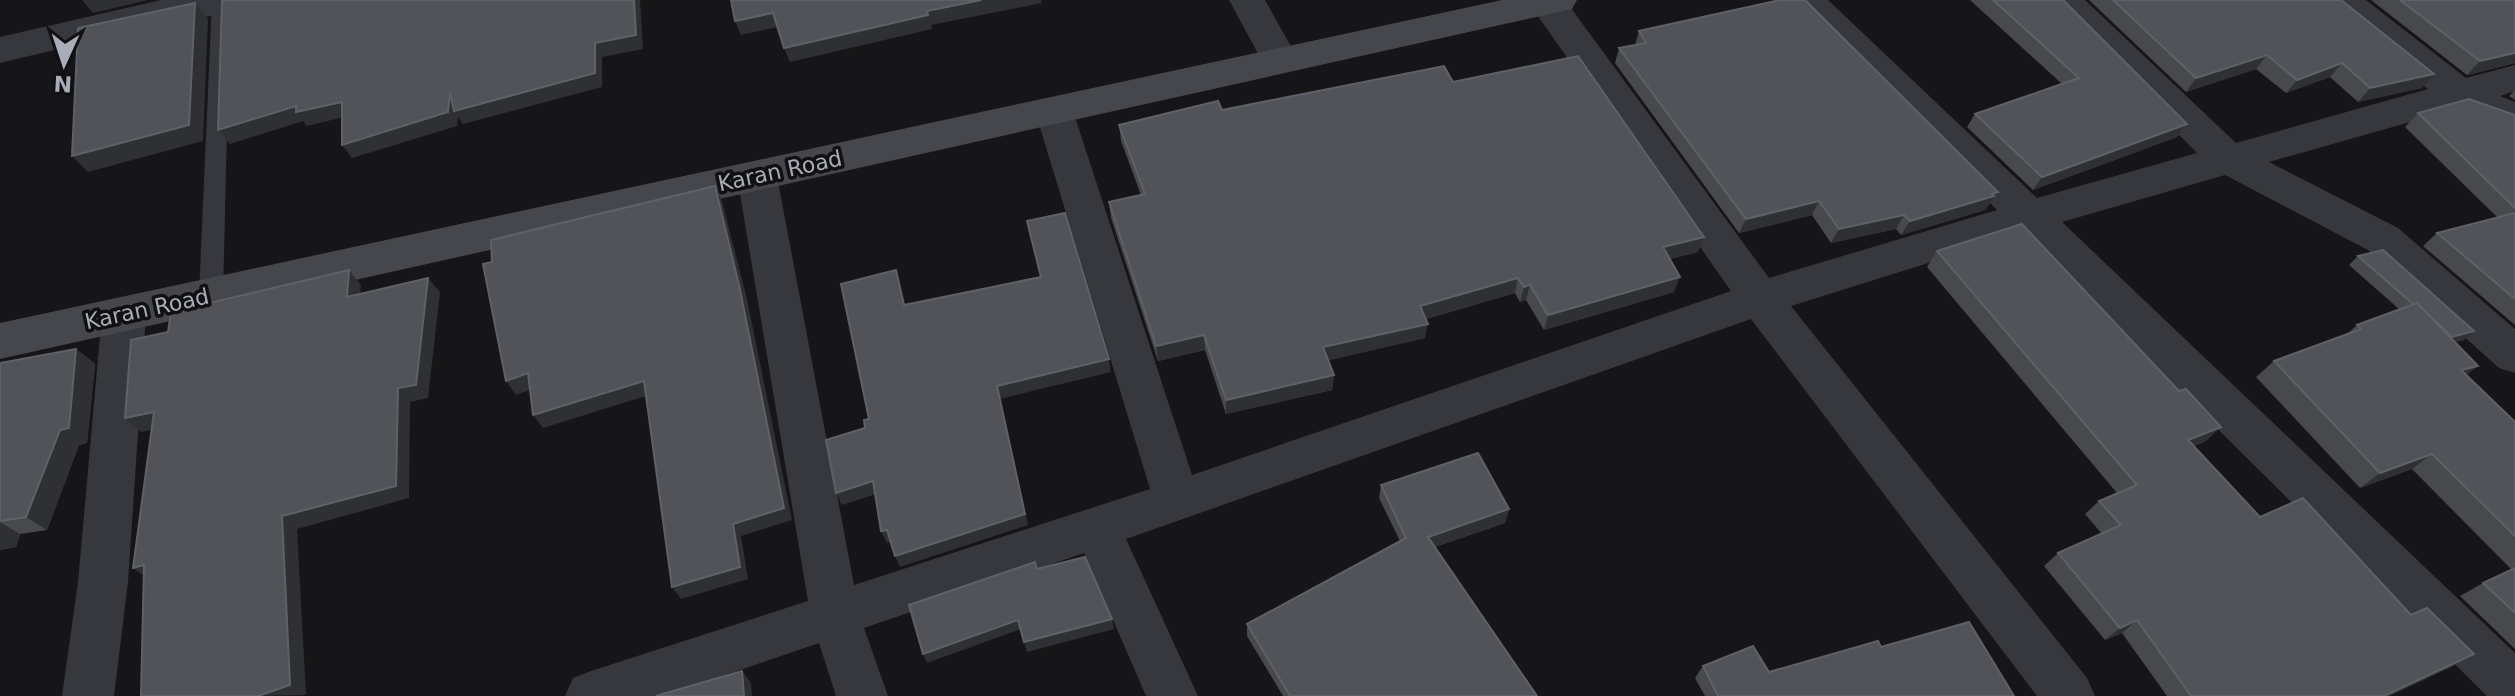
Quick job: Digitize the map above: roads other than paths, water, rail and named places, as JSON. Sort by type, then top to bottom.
[{"type":"street","points":[[1247,0],[1280,61]]},
{"type":"street","points":[[1806,0],[2026,217],[2515,688]]},
{"type":"street","points":[[2063,0],[2228,159],[2383,239],[2515,355]]},
{"type":"street","points":[[2342,0],[2462,96],[2515,117]]},
{"type":"street","points":[[1553,1],[1760,298],[2069,696]]},
{"type":"street","name":"Karan Road","points":[[0,341],[1553,1]]},
{"type":"street","points":[[0,50],[208,3]]},
{"type":"street","points":[[591,696],[1177,501],[1760,298],[2026,217],[2462,96],[2515,78]]},
{"type":"street","points":[[1054,111],[1177,501]]},
{"type":"street","points":[[757,176],[835,615],[862,696]]},
{"type":"street","points":[[88,696],[103,582],[124,314]]},
{"type":"street","points":[[1097,527],[1172,696]]},
{"type":"lane","points":[[208,3],[211,295]]}]
